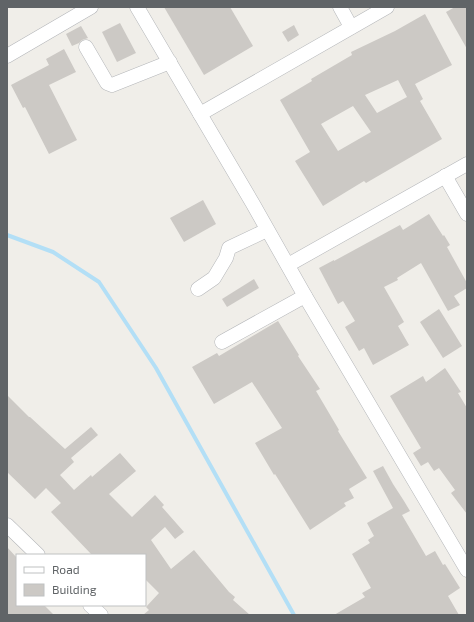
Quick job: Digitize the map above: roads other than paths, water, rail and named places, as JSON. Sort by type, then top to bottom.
[{"type":"street","points":[[7,56],[91,7]]},
{"type":"street","points":[[137,7],[305,296],[467,570]]},
{"type":"street","points":[[340,7],[351,27]]},
{"type":"street","points":[[200,114],[387,7]]},
{"type":"street","points":[[86,47],[107,83],[112,85],[170,62]]},
{"type":"street","points":[[288,265],[467,164]]},
{"type":"street","points":[[445,176],[467,214]]},
{"type":"street","points":[[198,289],[214,278],[226,258],[229,248],[267,230]]},
{"type":"street","points":[[222,342],[305,296]]},
{"type":"street","points":[[7,525],[37,554]]},
{"type":"street","points":[[91,606],[101,615]]},
{"type":"waterway","points":[[7,235],[53,252],[99,282],[156,368],[294,615]]}]
